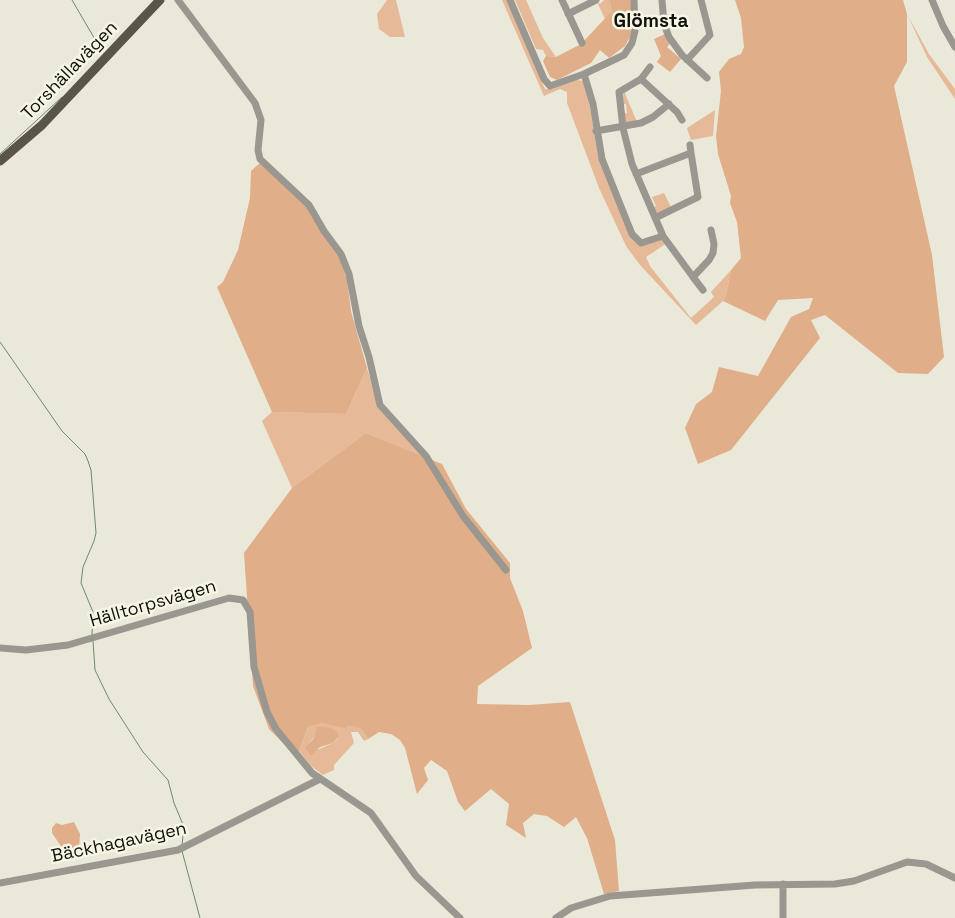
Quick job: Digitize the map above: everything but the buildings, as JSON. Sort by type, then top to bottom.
[{"type":"main road","name":"Torshällavägen","points":[[0,161],[42,125],[160,0]]},
{"type":"street","points":[[178,0],[255,102],[261,120],[258,150],[260,159],[309,205],[324,232],[341,254],[349,274],[359,326],[370,357],[380,406],[426,456],[463,516],[506,570]]},
{"type":"street","points":[[510,0],[547,84],[553,86],[618,60],[628,50],[635,31],[634,0]]},
{"type":"street","points":[[562,0],[582,43]]},
{"type":"street","points":[[568,14],[596,0]]},
{"type":"street","points":[[662,0],[664,24],[668,37],[707,78]]},
{"type":"street","points":[[688,60],[710,35],[701,0]]},
{"type":"street","points":[[932,0],[943,26],[955,47]]},
{"type":"street","points":[[650,67],[641,79],[619,92],[627,148],[636,174],[663,236],[703,290]]},
{"type":"street","points":[[584,74],[593,104],[596,131],[604,166],[635,238],[638,242],[644,242],[663,236]]},
{"type":"street","points":[[641,79],[669,104],[682,120]]},
{"type":"street","points":[[596,131],[623,128],[647,120],[669,104]]},
{"type":"street","points":[[655,218],[698,198],[690,145]]},
{"type":"street","points":[[636,174],[691,153]]},
{"type":"street","points":[[693,277],[710,260],[713,253],[714,244],[711,230]]},
{"type":"street","name":"Hälltorpsvägen","points":[[0,648],[26,650],[68,645],[230,598],[243,600],[249,607],[254,666],[269,716],[300,759],[320,779],[346,794],[371,813],[416,876],[460,918]]},
{"type":"street","name":"Bäckhagavägen","points":[[0,883],[178,850],[320,779]]},
{"type":"street","points":[[556,918],[571,908],[610,896],[783,884],[848,882],[901,863],[913,862],[934,866],[955,878]]},
{"type":"street","points":[[783,884],[783,918]]},
{"type":"shaded area","points":[[387,0],[396,0],[405,37],[390,37],[379,29],[377,14]]},
{"type":"shaded area","points":[[502,0],[507,0],[545,89],[552,89],[577,80],[583,81],[588,96],[598,155],[634,240],[660,239],[667,243],[646,257],[650,266],[691,318],[714,297],[711,292],[731,270],[723,301],[696,325],[640,265],[626,246],[599,188],[567,103],[567,92],[560,89],[544,96]]},
{"type":"shaded area","points":[[515,0],[526,0],[543,38],[556,57],[546,56],[543,50],[536,49]]},
{"type":"shaded area","points":[[604,0],[609,0],[612,11],[605,19],[597,2],[600,4]]},
{"type":"shaded area","points":[[609,0],[631,0],[633,31],[625,46],[609,58],[600,50],[591,63],[557,80],[550,77],[543,61],[546,56],[556,57],[581,44],[612,11]]},
{"type":"shaded area","points":[[735,0],[903,0],[907,14],[907,62],[894,86],[932,255],[944,357],[928,374],[898,373],[825,315],[811,320],[820,338],[731,450],[698,464],[685,428],[696,404],[712,392],[719,367],[758,376],[791,317],[809,309],[813,298],[778,300],[765,321],[723,301],[731,270],[741,258],[737,222],[730,203],[731,196],[718,154],[716,136],[721,91],[719,72],[729,59],[741,54],[744,47],[741,18]]},
{"type":"shaded area","points":[[907,14],[929,54],[955,89],[955,99],[927,57]]},
{"type":"shaded area","points":[[665,34],[670,44],[667,47],[681,59],[670,72],[657,62],[661,56],[654,39]]},
{"type":"shaded area","points":[[624,91],[637,122],[631,124],[625,122],[623,114],[627,113],[626,104],[622,104]]},
{"type":"shaded area","points":[[715,110],[713,136],[691,140],[687,128]]},
{"type":"shaded area","points":[[261,162],[305,204],[339,256],[347,280],[351,311],[367,368],[346,414],[272,412],[217,287],[223,282],[238,250],[250,198],[251,171]]},
{"type":"shaded area","points":[[664,193],[671,207],[657,213],[653,208],[656,206],[652,197]]},
{"type":"shaded area","points":[[367,368],[380,410],[424,457],[366,433],[292,488],[262,421],[272,412],[346,414]]},
{"type":"shaded area","points":[[366,433],[442,464],[466,509],[510,563],[510,578],[523,611],[532,648],[478,686],[477,704],[529,705],[570,702],[615,840],[619,891],[604,894],[587,838],[576,817],[564,827],[547,816],[534,814],[523,823],[526,838],[506,825],[509,804],[491,789],[465,811],[458,802],[447,771],[431,760],[424,768],[428,780],[417,794],[405,748],[400,740],[391,734],[379,732],[368,739],[361,729],[349,725],[345,728],[322,723],[308,727],[299,751],[294,754],[269,729],[253,686],[244,553],[292,488]]},
{"type":"shaded area","points":[[322,723],[345,727],[349,724],[361,729],[368,739],[364,741],[358,732],[351,732],[354,743],[334,765],[334,770],[323,775],[311,766],[299,751],[308,727]],"holes":[[[322,728],[338,738],[333,743],[317,750],[309,743]]]},
{"type":"shaded area","points":[[317,727],[331,728],[339,736],[333,743],[320,747],[311,756],[305,748],[314,738]]},
{"type":"shaded area","points":[[74,822],[80,834],[79,849],[67,855],[52,833],[52,828],[56,823],[62,825]]},
{"type":"waterway","points":[[72,0],[103,53]]},
{"type":"waterway","points":[[0,154],[62,97]]},
{"type":"waterway","points":[[0,342],[62,431],[85,454],[91,470],[96,533],[83,567],[81,583],[93,612],[92,635]]},
{"type":"waterway","points":[[93,641],[95,670],[109,699],[143,752],[168,780],[174,803],[184,827],[182,845]]},
{"type":"waterway","points":[[182,851],[200,918]]},
{"type":"district","name":"Glömsta","points":[[651,22]]}]
